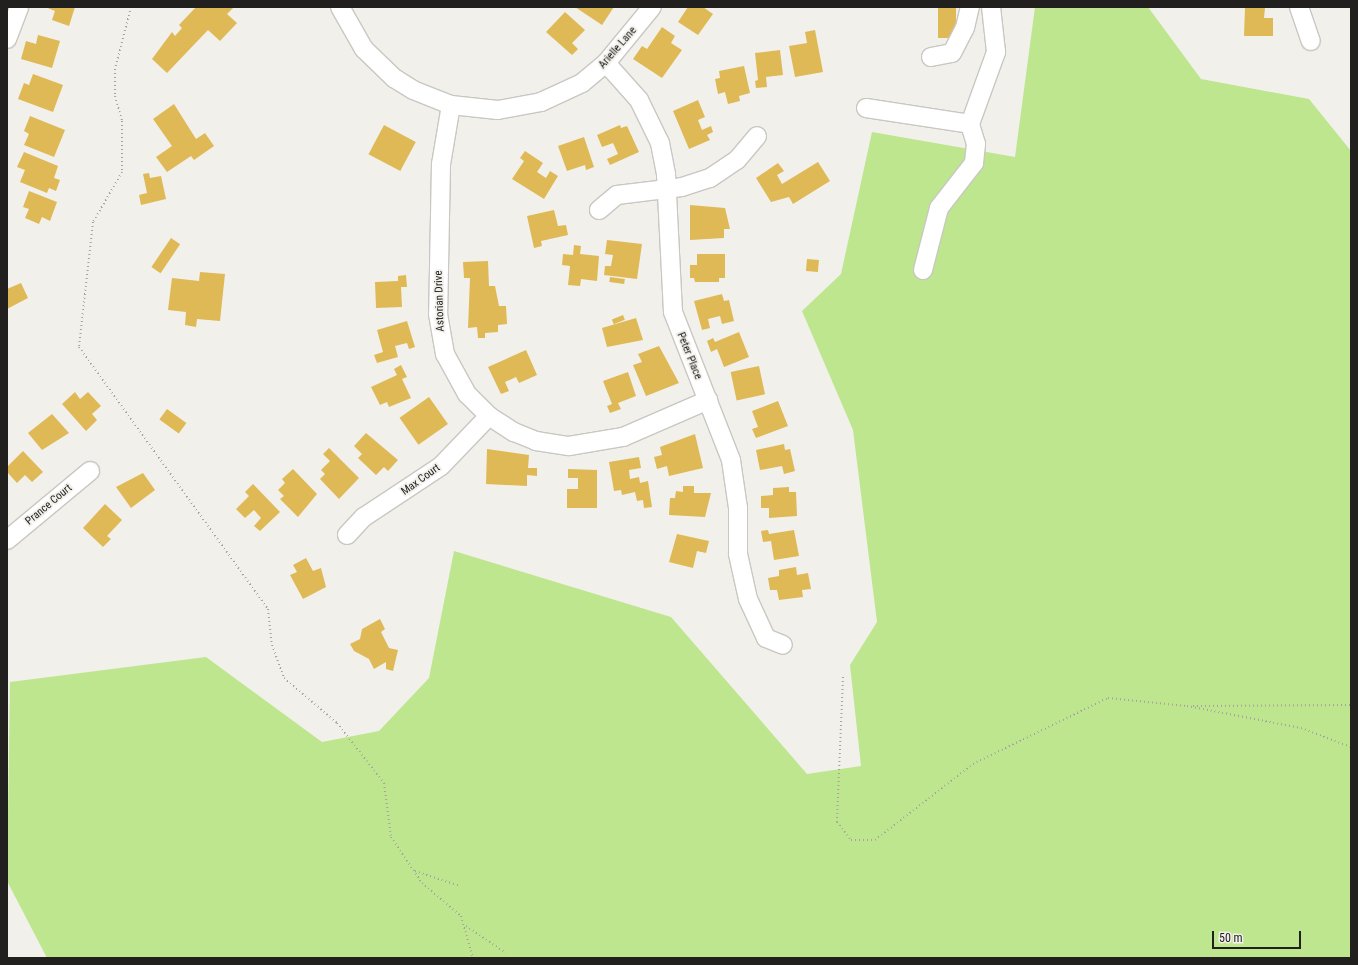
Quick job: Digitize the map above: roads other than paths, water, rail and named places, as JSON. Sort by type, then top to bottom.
[{"type":"street","points":[[7,39],[19,7]]},
{"type":"street","name":"Arielle Lane","points":[[340,7],[351,31],[378,65],[413,90],[451,105],[498,110],[541,102],[582,83],[606,63],[652,7]]},
{"type":"street","points":[[931,57],[952,53],[965,28],[970,7]]},
{"type":"street","points":[[923,270],[939,208],[974,163],[976,144],[970,124],[996,52],[991,7]]},
{"type":"street","points":[[1299,7],[1311,41]]},
{"type":"street","name":"Peter Place","points":[[606,63],[639,100],[654,127],[663,157],[667,189],[673,312],[708,400],[734,474],[738,554],[748,599],[766,638],[783,644]]},
{"type":"street","name":"Astorian Drive","points":[[451,105],[441,164],[440,331],[455,376],[489,416],[536,441],[588,445],[623,437],[708,400]]},
{"type":"street","points":[[866,108],[970,124]]},
{"type":"street","points":[[599,210],[617,195],[667,189],[697,183],[724,170],[757,136]]},
{"type":"street","name":"Max Court","points":[[347,535],[364,517],[441,466],[489,416]]},
{"type":"street","name":"Prance Court","points":[[7,540],[90,471]]}]
